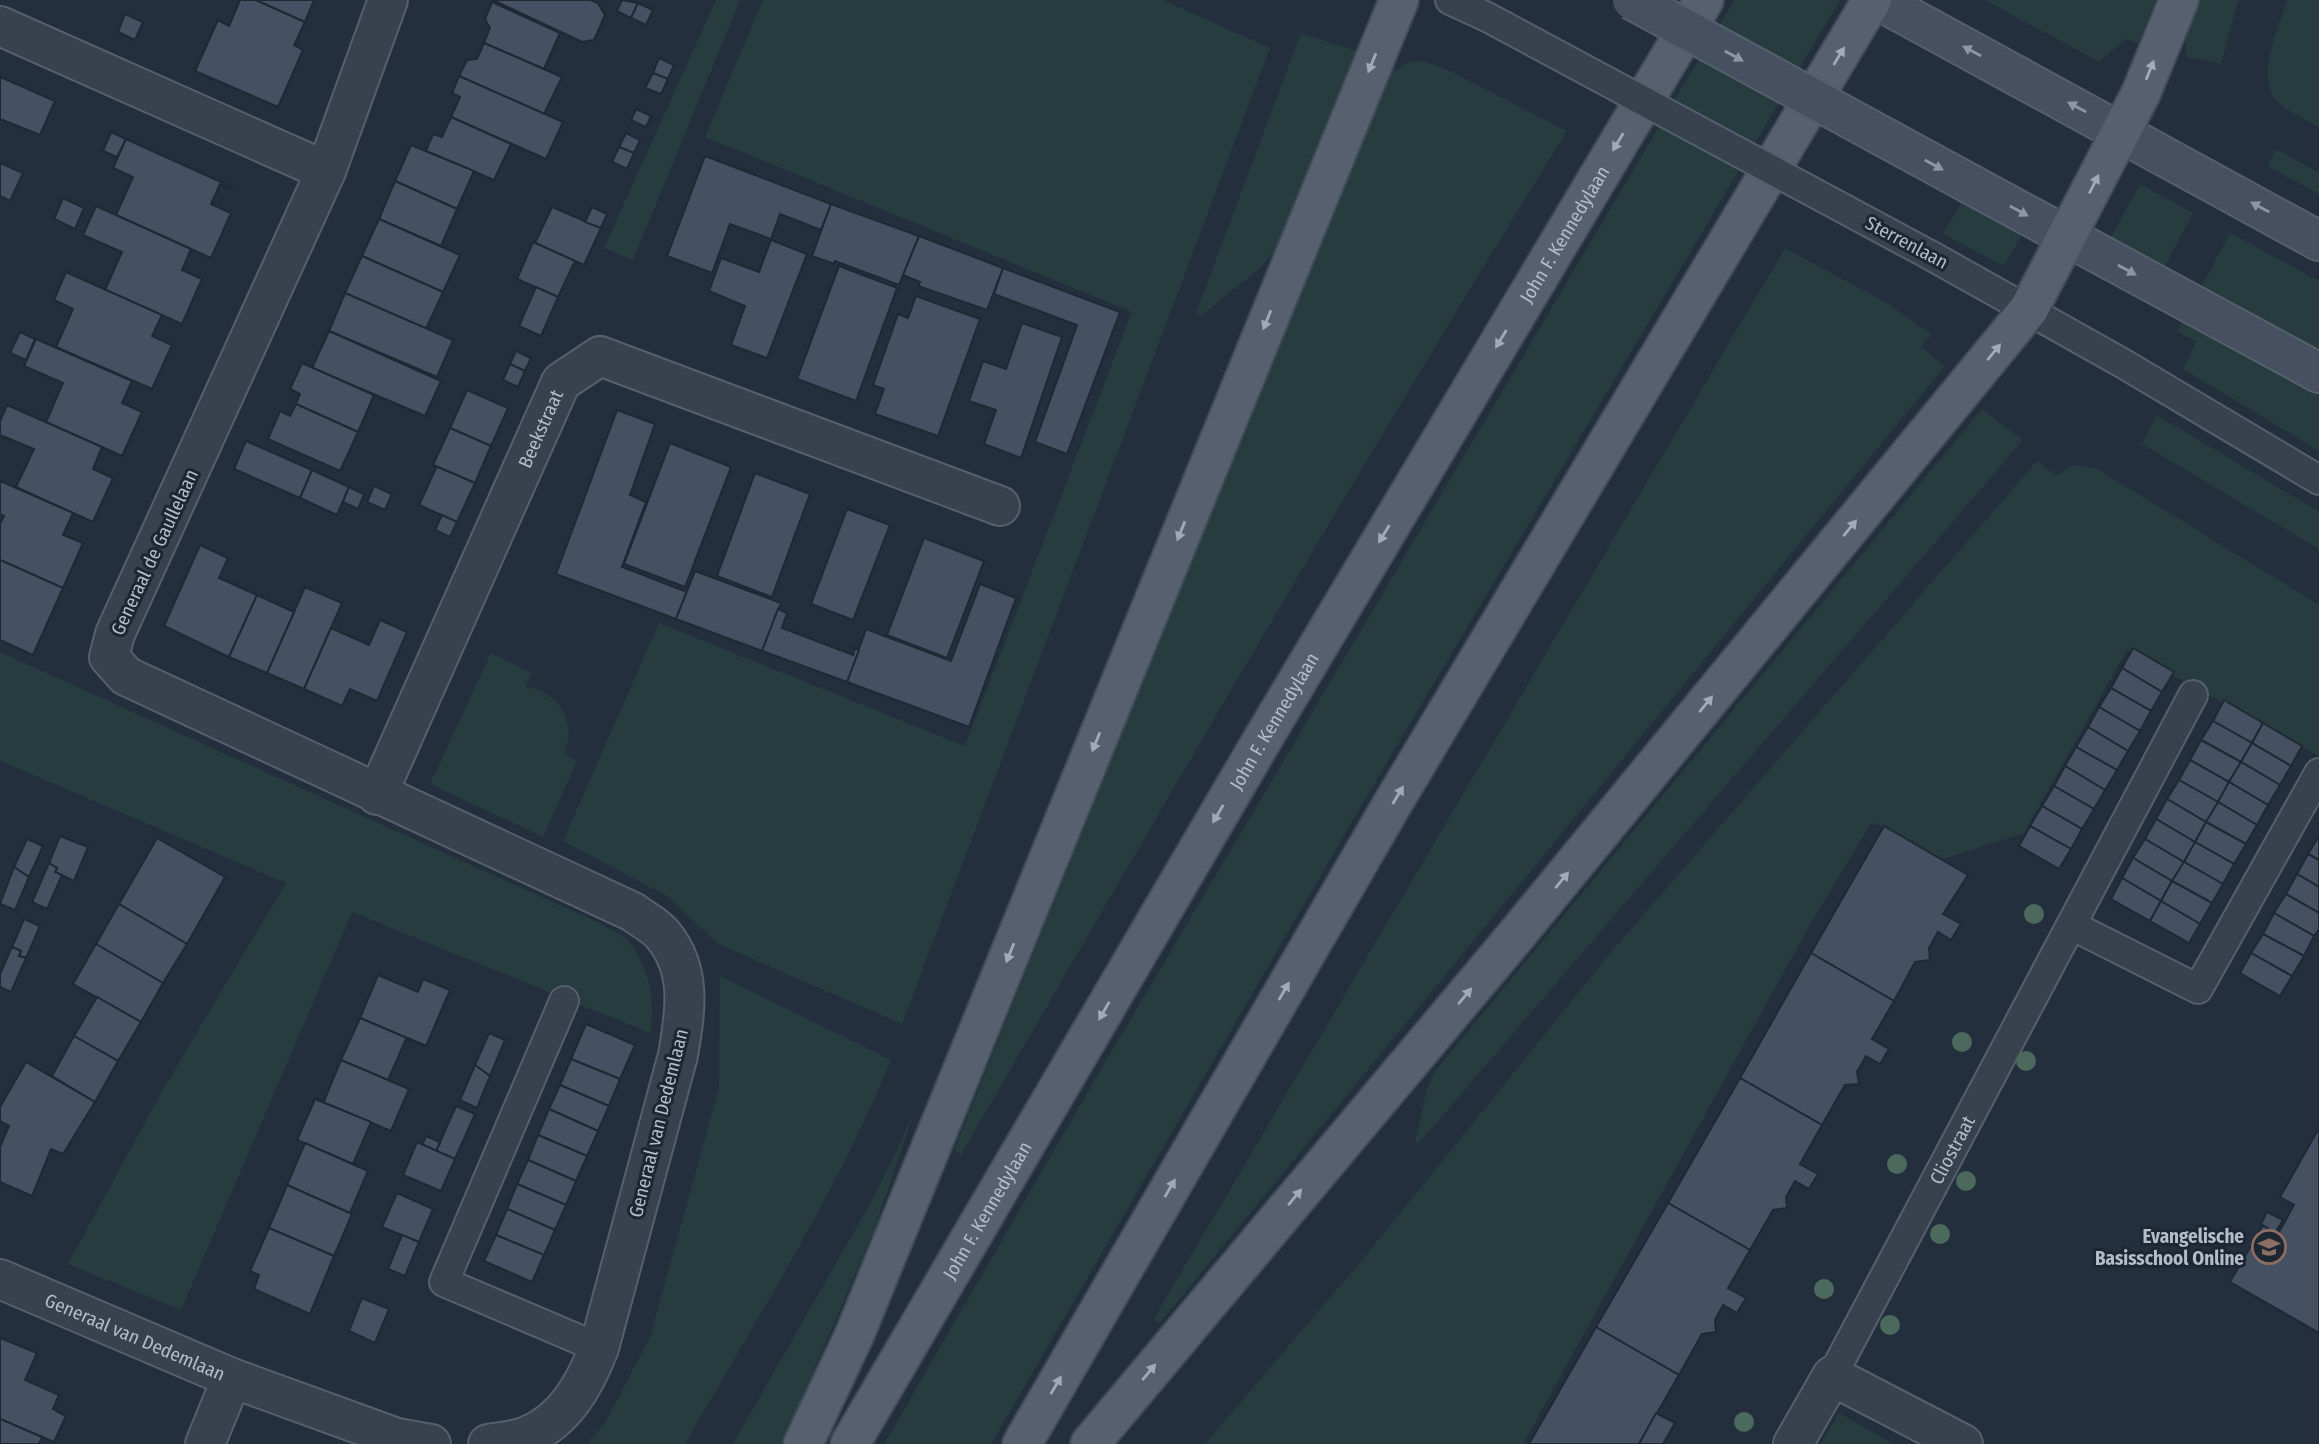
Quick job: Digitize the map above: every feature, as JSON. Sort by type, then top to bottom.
[{"type":"main road","points":[[803,1444],[853,1336],[1399,0]]},
{"type":"main road","points":[[1632,0],[2319,373]]},
{"type":"main road","name":"John F. Kennedylaan","points":[[850,1444],[1264,737],[1704,0]]},
{"type":"main road","points":[[1022,1444],[1398,796],[1872,0]]},
{"type":"main road","points":[[1878,0],[2319,241]]},
{"type":"main road","points":[[1090,1444],[1527,922],[2029,309],[2141,93],[2179,0]]},
{"type":"street","name":"Generaal de Gaullelaan","points":[[377,795],[126,676],[109,657],[115,634],[326,171],[388,0]]},
{"type":"street","points":[[0,26],[326,171]]},
{"type":"street","name":"Beekstraat","points":[[377,795],[561,382],[600,356],[1000,506]]},
{"type":"street","name":"Generaal van Dedemlaan","points":[[377,795],[633,912],[663,934],[686,984],[685,1014],[678,1055],[599,1348],[586,1381],[559,1416],[527,1436],[488,1444]]},
{"type":"street","name":"Generaal van Dedemlaan","points":[[0,1279],[232,1378],[397,1438],[431,1444]]},
{"type":"street","points":[[1832,1376],[1963,1444]]},
{"type":"street","name":"Cliostraat","points":[[1793,1444],[1832,1376]]},
{"type":"street","points":[[205,1444],[232,1378]]},
{"type":"lane","name":"Sterrenlaan","points":[[1450,0],[1487,17],[2029,309],[2319,480]]},
{"type":"lane","name":"Cliostraat","points":[[1832,1376],[2193,695]]},
{"type":"lane","points":[[2071,925],[2198,989],[2319,773]]},
{"type":"lane","points":[[564,1001],[444,1282],[599,1348]]},
{"type":"green space","points":[[716,0],[740,0],[633,260],[604,248]]},
{"type":"green space","points":[[763,0],[1163,0],[1270,48],[902,1024],[718,944],[667,896],[563,841],[659,623],[965,746],[1132,312],[705,137]]},
{"type":"green space","points":[[1734,0],[1840,0],[1364,801],[991,1444],[884,1444],[1107,1059]]},
{"type":"green space","points":[[1985,0],[2156,0],[2138,43],[2126,39],[2099,62]]},
{"type":"green space","points":[[2196,0],[2238,0],[2221,64],[2186,57],[2186,38]]},
{"type":"green space","points":[[2287,0],[2319,0],[2319,127],[2280,104],[2272,94],[2268,82],[2270,54]]},
{"type":"green space","points":[[1301,33],[1356,51],[1275,251],[1261,267],[1201,316],[1196,313]]},
{"type":"green space","points":[[1421,60],[1450,71],[1567,131],[1336,513],[961,1155],[954,1150],[1390,69],[1398,71],[1405,63]]},
{"type":"green space","points":[[2276,149],[2319,173],[2319,194],[2267,166]]},
{"type":"green space","points":[[2140,184],[2193,213],[2162,272],[2108,242]]},
{"type":"green space","points":[[1964,198],[2024,230],[2004,266],[1943,234]]},
{"type":"green space","points":[[2230,233],[2319,281],[2319,356],[2199,291]]},
{"type":"green space","points":[[1785,248],[1887,303],[1931,334],[1921,347],[1945,366],[1160,1323],[1153,1320]]},
{"type":"green space","points":[[2183,321],[2319,385],[2319,451],[2183,369],[2196,342],[2177,331]]},
{"type":"green space","points":[[1982,409],[2023,440],[1419,1143],[1415,1143],[1427,1088],[1435,1071]]},
{"type":"green space","points":[[2157,415],[2319,512],[2319,549],[2142,444]]},
{"type":"green space","points":[[2037,461],[2056,476],[2074,465],[2096,468],[2319,605],[2319,756],[2127,650],[2024,833],[1944,859],[1872,822],[1811,923],[1523,1444],[1205,1444],[1363,1259],[1612,951]]},
{"type":"green space","points":[[0,652],[619,934],[637,953],[646,974],[652,1009],[650,1033],[352,912],[181,1310],[68,1264],[161,1093],[286,883],[0,761]]},
{"type":"green space","points":[[491,653],[532,673],[525,687],[537,689],[556,701],[567,720],[569,731],[564,754],[577,761],[543,837],[430,784]]},
{"type":"green space","points":[[720,976],[891,1060],[821,1207],[685,1444],[587,1444],[605,1423],[650,1337],[719,1088]]},
{"type":"green space","points":[[914,1113],[873,1233],[782,1444],[733,1444],[876,1193]]},
{"type":"green space","points":[[1839,1413],[1893,1444],[1821,1444]]},
{"type":"building","points":[[240,0],[256,0],[305,22],[294,45],[303,50],[278,107],[195,71],[218,20],[229,26]]},
{"type":"building","points":[[256,0],[314,0],[305,22]]},
{"type":"building","points":[[493,0],[591,0],[598,3],[605,15],[594,40],[582,42]]},
{"type":"building","points":[[622,0],[638,3],[631,18],[617,11]]},
{"type":"building","points":[[492,2],[560,33],[544,69],[484,43],[490,28],[485,19]]},
{"type":"building","points":[[638,3],[653,10],[646,25],[631,18]]},
{"type":"building","points":[[125,14],[143,22],[135,40],[118,32]]},
{"type":"building","points":[[484,43],[562,77],[544,114],[459,76],[467,60],[477,59]]},
{"type":"building","points":[[659,58],[674,65],[668,79],[653,73]]},
{"type":"building","points":[[653,73],[668,79],[661,94],[645,88]]},
{"type":"building","points":[[459,76],[563,122],[546,159],[451,117],[460,97],[452,93]]},
{"type":"building","points":[[0,77],[55,101],[40,135],[0,119]]},
{"type":"building","points":[[636,109],[651,116],[646,127],[631,120]]},
{"type":"building","points":[[451,117],[511,144],[494,180],[426,151],[433,134],[442,137]]},
{"type":"building","points":[[111,132],[126,139],[117,157],[103,151]]},
{"type":"building","points":[[626,133],[640,140],[634,153],[619,147]]},
{"type":"building","points":[[126,139],[232,187],[231,189],[220,184],[211,204],[231,213],[211,258],[116,215],[133,177],[113,168]]},
{"type":"building","points":[[411,145],[474,171],[457,209],[395,181]]},
{"type":"building","points":[[619,147],[634,153],[627,169],[612,162]]},
{"type":"building","points":[[705,156],[831,204],[821,230],[780,214],[771,239],[730,224],[712,273],[667,256]]},
{"type":"building","points":[[0,163],[23,173],[10,201],[0,196]]},
{"type":"building","points":[[395,181],[457,209],[441,246],[379,219]]},
{"type":"building","points":[[63,198],[84,208],[75,229],[54,219]]},
{"type":"building","points":[[831,204],[919,236],[899,285],[835,261],[834,264],[812,256]]},
{"type":"building","points":[[96,206],[191,249],[182,270],[202,279],[182,324],[105,290],[122,252],[83,235]]},
{"type":"building","points":[[552,207],[601,228],[584,265],[535,243]]},
{"type":"building","points":[[592,207],[607,214],[601,228],[585,222]]},
{"type":"building","points":[[379,219],[460,255],[443,292],[362,256]]},
{"type":"building","points":[[919,236],[1003,268],[987,310],[918,286],[920,282],[903,275]]},
{"type":"building","points":[[771,240],[807,254],[767,358],[731,345],[745,306],[709,291],[721,258],[759,272]]},
{"type":"building","points":[[533,242],[575,261],[558,297],[517,279]]},
{"type":"building","points":[[362,256],[443,292],[426,329],[345,293]]},
{"type":"building","points":[[839,266],[897,288],[856,401],[797,379]]},
{"type":"building","points":[[1003,268],[1120,312],[1067,454],[1035,442],[1077,325],[994,294]]},
{"type":"building","points":[[66,272],[162,315],[152,336],[172,345],[152,389],[56,347],[73,309],[54,300]]},
{"type":"building","points":[[536,287],[558,297],[541,336],[519,326]]},
{"type":"building","points":[[345,293],[453,340],[437,377],[329,331]]},
{"type":"building","points":[[916,296],[980,319],[938,436],[875,414],[884,389],[873,385],[898,314],[908,318]]},
{"type":"building","points":[[1022,323],[1062,337],[1021,458],[984,444],[996,410],[969,401],[983,361],[1006,369]]},
{"type":"building","points":[[329,331],[441,381],[425,416],[312,368]]},
{"type":"building","points":[[20,332],[35,339],[26,360],[10,353]]},
{"type":"building","points":[[36,339],[132,381],[122,403],[142,412],[122,456],[46,422],[63,383],[24,366]]},
{"type":"building","points":[[516,351],[531,358],[525,371],[510,364]]},
{"type":"building","points":[[302,363],[374,395],[358,432],[296,404],[300,394],[290,389]]},
{"type":"building","points":[[510,364],[525,371],[518,387],[503,380]]},
{"type":"building","points":[[467,390],[508,408],[491,446],[450,428]]},
{"type":"building","points":[[296,404],[358,432],[340,471],[268,439],[280,411],[290,416]]},
{"type":"building","points":[[7,405],[102,447],[93,469],[113,478],[93,522],[16,487],[34,449],[0,435],[0,421]]},
{"type":"building","points":[[617,410],[655,424],[630,495],[646,502],[622,567],[687,592],[676,619],[556,574]]},
{"type":"building","points":[[450,428],[491,446],[475,483],[433,465]]},
{"type":"building","points":[[246,441],[312,470],[300,498],[234,469]]},
{"type":"building","points":[[670,443],[731,467],[685,587],[624,564]]},
{"type":"building","points":[[433,465],[475,483],[457,522],[419,505],[436,468]]},
{"type":"building","points":[[312,470],[349,487],[337,515],[300,498]]},
{"type":"building","points":[[755,473],[810,494],[772,597],[717,576]]},
{"type":"building","points":[[0,481],[73,513],[63,535],[83,543],[63,588],[0,560],[0,524],[4,516],[0,514]]},
{"type":"building","points":[[374,486],[392,494],[385,510],[367,502]]},
{"type":"building","points":[[349,487],[364,494],[358,509],[343,502]]},
{"type":"building","points":[[847,509],[890,525],[853,620],[811,604]]},
{"type":"building","points":[[442,515],[457,522],[450,537],[435,530]]},
{"type":"building","points":[[924,538],[984,561],[947,658],[887,635]]},
{"type":"building","points":[[200,545],[228,558],[219,578],[257,595],[229,657],[164,626]]},
{"type":"building","points":[[0,560],[63,588],[33,655],[0,640]]},
{"type":"building","points":[[695,571],[781,603],[762,651],[676,619]]},
{"type":"building","points":[[980,584],[1016,598],[969,727],[847,682],[866,629],[951,661]]},
{"type":"building","points":[[305,587],[342,603],[304,689],[267,673]]},
{"type":"building","points":[[257,595],[294,612],[267,673],[229,657]]},
{"type":"building","points":[[778,609],[787,613],[782,628],[853,655],[855,648],[859,650],[847,682],[762,651]]},
{"type":"building","points":[[380,620],[407,632],[377,701],[350,689],[342,706],[304,689],[331,628],[369,645]]},
{"type":"building","points":[[2133,648],[2174,672],[2162,692],[2122,668]]},
{"type":"building","points":[[2122,668],[2162,692],[2151,711],[2111,688]]},
{"type":"building","points":[[2111,688],[2151,711],[2140,731],[2099,707]]},
{"type":"building","points":[[2224,700],[2263,723],[2252,743],[2213,721]]},
{"type":"building","points":[[2099,707],[2140,731],[2128,751],[2088,727]]},
{"type":"building","points":[[2213,721],[2252,743],[2241,762],[2201,740]]},
{"type":"building","points":[[2263,723],[2302,746],[2291,766],[2252,743]]},
{"type":"building","points":[[2088,727],[2128,751],[2117,770],[2076,747]]},
{"type":"building","points":[[2201,740],[2241,762],[2229,782],[2190,760]]},
{"type":"building","points":[[2252,743],[2291,766],[2280,785],[2241,762]]},
{"type":"building","points":[[2076,747],[2117,770],[2105,790],[2065,766]]},
{"type":"building","points":[[2190,760],[2229,782],[2218,802],[2179,780]]},
{"type":"building","points":[[2241,762],[2280,785],[2268,805],[2229,782]]},
{"type":"building","points":[[2065,766],[2105,790],[2094,809],[2054,786]]},
{"type":"building","points":[[2179,780],[2218,802],[2206,822],[2167,799]]},
{"type":"building","points":[[2229,782],[2268,805],[2257,825],[2218,802]]},
{"type":"building","points":[[2054,786],[2094,809],[2082,829],[2042,806]]},
{"type":"building","points":[[2167,799],[2206,822],[2195,842],[2156,819]]},
{"type":"building","points":[[2218,802],[2257,825],[2246,844],[2206,822]]},
{"type":"building","points":[[2042,806],[2082,829],[2071,849],[2030,826]]},
{"type":"building","points":[[2156,819],[2195,842],[2184,862],[2145,839]]},
{"type":"building","points":[[2206,822],[2246,844],[2234,864],[2195,842]]},
{"type":"building","points":[[1884,826],[1968,875],[1943,914],[1961,924],[1951,940],[1938,932],[1929,948],[1930,960],[1915,962],[1894,1001],[1811,953]]},
{"type":"building","points":[[2030,826],[2071,849],[2059,869],[2019,846]]},
{"type":"building","points":[[60,836],[88,847],[74,881],[55,872],[57,868],[49,863]]},
{"type":"building","points":[[2319,836],[2319,860],[2308,854]]},
{"type":"building","points":[[157,838],[225,877],[187,944],[119,904]]},
{"type":"building","points":[[27,839],[43,846],[29,877],[14,867]]},
{"type":"building","points":[[2145,839],[2184,862],[2172,881],[2133,858]]},
{"type":"building","points":[[2195,842],[2234,864],[2223,884],[2184,862]]},
{"type":"building","points":[[2308,854],[2319,860],[2319,887],[2297,874]]},
{"type":"building","points":[[2133,858],[2172,881],[2161,901],[2122,878]]},
{"type":"building","points":[[2184,862],[2223,884],[2212,903],[2172,881]]},
{"type":"building","points":[[49,863],[57,868],[55,872],[62,875],[47,909],[32,902]]},
{"type":"building","points":[[14,867],[29,877],[15,910],[0,904]]},
{"type":"building","points":[[2297,874],[2319,887],[2319,913],[2286,894]]},
{"type":"building","points":[[2122,878],[2161,901],[2150,921],[2111,899]]},
{"type":"building","points":[[2172,881],[2212,903],[2200,924],[2161,901]]},
{"type":"building","points":[[2286,894],[2319,913],[2319,929],[2314,936],[2274,913]]},
{"type":"building","points":[[2161,901],[2200,924],[2189,943],[2150,921]]},
{"type":"building","points":[[119,904],[187,944],[163,983],[96,944]]},
{"type":"building","points":[[2274,913],[2314,936],[2304,956],[2263,934]]},
{"type":"building","points":[[24,919],[40,926],[26,958],[19,956],[21,951],[12,947]]},
{"type":"building","points":[[2263,934],[2304,956],[2292,976],[2251,953]]},
{"type":"building","points":[[96,944],[163,983],[141,1022],[73,984]]},
{"type":"building","points":[[12,947],[21,951],[19,956],[26,958],[11,992],[0,987],[0,974]]},
{"type":"building","points":[[1811,953],[1894,1001],[1872,1039],[1889,1049],[1880,1064],[1866,1056],[1857,1072],[1859,1084],[1845,1085],[1822,1125],[1740,1078]]},
{"type":"building","points":[[2251,953],[2292,976],[2280,996],[2240,973]]},
{"type":"building","points":[[378,975],[418,992],[423,979],[450,990],[426,1046],[360,1018]]},
{"type":"building","points":[[97,997],[141,1022],[118,1061],[74,1036]]},
{"type":"building","points":[[360,1018],[426,1046],[406,1039],[388,1080],[341,1060]]},
{"type":"building","points":[[586,1024],[635,1045],[620,1079],[571,1059]]},
{"type":"building","points":[[489,1033],[505,1040],[490,1076],[475,1065]]},
{"type":"building","points":[[74,1036],[118,1061],[95,1102],[52,1076]]},
{"type":"building","points":[[571,1059],[620,1079],[609,1106],[560,1085]]},
{"type":"building","points":[[341,1060],[409,1089],[391,1131],[313,1098],[324,1101]]},
{"type":"building","points":[[26,1062],[95,1102],[63,1154],[51,1149],[32,1196],[0,1182],[0,1147],[9,1126],[0,1121],[0,1107]]},
{"type":"building","points":[[475,1065],[490,1076],[477,1108],[460,1100]]},
{"type":"building","points":[[1740,1078],[1822,1125],[1800,1164],[1818,1174],[1809,1189],[1795,1181],[1786,1197],[1787,1208],[1773,1210],[1750,1250],[1668,1203]]},
{"type":"building","points":[[560,1085],[609,1106],[598,1131],[549,1109]]},
{"type":"building","points":[[315,1099],[371,1122],[353,1164],[297,1140]]},
{"type":"building","points":[[456,1106],[475,1114],[455,1159],[436,1151]]},
{"type":"building","points":[[549,1109],[598,1131],[587,1156],[538,1135]]},
{"type":"building","points":[[2319,1128],[2319,1333],[2230,1282],[2263,1225],[2278,1234],[2294,1205],[2280,1197]]},
{"type":"building","points":[[538,1135],[587,1156],[576,1181],[528,1160]]},
{"type":"building","points":[[426,1136],[440,1142],[436,1151],[422,1145]]},
{"type":"building","points":[[417,1142],[455,1159],[441,1191],[403,1175]]},
{"type":"building","points":[[305,1143],[368,1171],[350,1213],[287,1185]]},
{"type":"building","points":[[528,1160],[576,1181],[566,1205],[517,1184]]},
{"type":"building","points":[[517,1184],[566,1205],[555,1230],[507,1209]]},
{"type":"building","points":[[287,1185],[352,1214],[334,1256],[269,1228]]},
{"type":"building","points":[[397,1193],[433,1209],[419,1242],[382,1227]]},
{"type":"building","points":[[1668,1203],[1750,1250],[1728,1288],[1746,1298],[1737,1313],[1723,1305],[1715,1320],[1716,1332],[1702,1334],[1679,1375],[1596,1327]]},
{"type":"building","points":[[507,1209],[555,1230],[544,1255],[496,1235]]},
{"type":"building","points":[[2267,1212],[2283,1220],[2275,1233],[2261,1224]]},
{"type":"building","points":[[269,1228],[334,1256],[310,1314],[254,1289],[259,1275],[250,1271]]},
{"type":"building","points":[[402,1235],[419,1242],[405,1276],[388,1269]]},
{"type":"building","points":[[496,1235],[544,1255],[532,1282],[484,1261]]},
{"type":"building","points":[[362,1298],[389,1309],[375,1343],[349,1331]]},
{"type":"building","points":[[1596,1327],[1679,1375],[1639,1444],[1529,1444]]},
{"type":"building","points":[[0,1338],[37,1353],[25,1380],[59,1395],[53,1409],[66,1416],[54,1442],[0,1419]]},
{"type":"building","points":[[1656,1413],[1675,1423],[1663,1444],[1639,1444]]},
{"type":"building","points":[[0,1419],[42,1437],[39,1444],[0,1444]]},
{"type":"place","name":"Evangelische Basisschool Online","points":[[2269,1247]]}]
